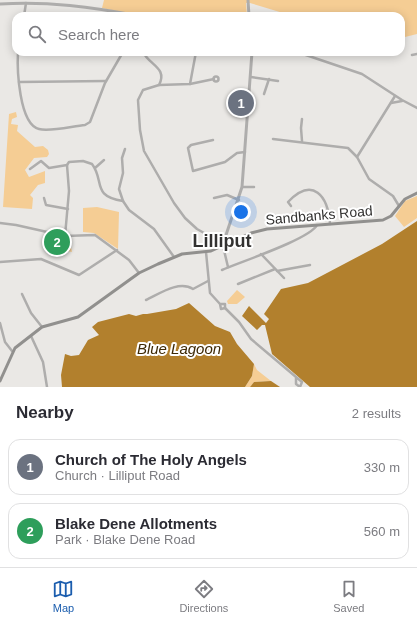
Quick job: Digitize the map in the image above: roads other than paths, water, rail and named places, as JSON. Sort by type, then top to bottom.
[{"type":"main road","name":"Sandbanks Road","points":[[0,381],[12,351],[42,327],[78,317],[139,273],[174,257],[188,253],[206,252],[261,230],[318,224],[383,220],[391,216],[406,199],[417,193]]},
{"type":"street","points":[[248,0],[249,12]]},
{"type":"street","points":[[25,12],[26,3]]},
{"type":"street","points":[[0,4],[67,4],[118,12]]},
{"type":"street","points":[[412,55],[417,54]]},
{"type":"street","points":[[18,56],[17,69],[19,82],[28,120],[33,126],[42,129],[85,125],[90,122],[106,81],[121,56]]},
{"type":"street","points":[[145,56],[160,69],[161,80],[159,85]]},
{"type":"street","points":[[190,84],[195,56]]},
{"type":"street","points":[[227,244],[225,237],[239,200],[242,187],[252,56]]},
{"type":"street","points":[[309,56],[362,74],[395,96],[417,107]]},
{"type":"street","points":[[251,77],[278,80]]},
{"type":"street","points":[[214,79],[190,84],[159,85],[143,90],[138,98],[140,130],[144,151],[172,198],[185,218],[197,229],[220,242],[223,246],[228,267]]},
{"type":"street","points":[[264,94],[269,79]]},
{"type":"street","points":[[19,82],[106,81]]},
{"type":"street","points":[[357,157],[395,96]]},
{"type":"street","points":[[391,103],[402,100]]},
{"type":"street","points":[[302,119],[302,141]]},
{"type":"street","points":[[273,139],[344,146],[351,150],[357,157],[369,178],[391,194],[399,206]]},
{"type":"street","points":[[213,140],[191,145],[188,148],[193,171],[225,162],[237,153],[245,152]]},
{"type":"street","points":[[124,149],[122,158],[124,173],[119,189],[123,202],[129,210],[154,229],[174,257]]},
{"type":"street","points":[[95,168],[104,160]]},
{"type":"street","points":[[30,169],[40,161],[51,168],[67,165],[69,162],[83,161],[90,163],[95,168],[101,188],[112,200],[123,202]]},
{"type":"street","points":[[66,236],[68,209],[67,165]]},
{"type":"street","points":[[242,187],[254,187]]},
{"type":"street","points":[[291,206],[288,202],[299,194],[311,191],[319,193],[324,199],[330,224]]},
{"type":"street","points":[[214,198],[227,195],[239,200]]},
{"type":"street","points":[[44,198],[46,205],[68,209]]},
{"type":"street","points":[[0,223],[66,236],[93,234],[133,263],[139,273]]},
{"type":"street","points":[[222,270],[308,232],[316,228],[318,224]]},
{"type":"street","points":[[308,225],[308,232]]},
{"type":"street","points":[[0,262],[41,259],[79,275],[116,250]]},
{"type":"street","points":[[206,252],[210,293],[220,304],[225,304],[225,308],[239,322],[251,339],[296,377]]},
{"type":"street","points":[[261,254],[284,278]]},
{"type":"street","points":[[238,284],[276,270],[310,265]]},
{"type":"street","points":[[146,300],[181,286],[193,289],[195,286],[208,281]]},
{"type":"street","points":[[22,294],[31,313],[42,327]]},
{"type":"street","points":[[0,323],[4,342],[12,351]]},
{"type":"street","points":[[31,335],[43,362],[47,387]]},
{"type":"water","points":[[417,221],[417,387],[310,387],[272,354],[265,325],[262,325],[257,330],[242,316],[249,306],[266,323],[269,319],[264,314],[281,289],[308,283],[382,244]]},
{"type":"water","name":"Blue Lagoon","points":[[189,303],[215,326],[230,332],[237,344],[254,364],[252,376],[245,387],[62,387],[61,375],[65,354],[71,356],[79,355],[88,340],[99,335],[92,327],[98,322],[129,314],[136,316],[176,309]]},
{"type":"water","points":[[271,381],[280,387],[250,387],[254,382]]},
{"type":"place","name":"Church of The Holy Angels","points":[[241,103]]},
{"type":"place","name":"Blake Dene Allotments","points":[[57,242]]},
{"type":"district","name":"Lilliput","points":[[222,241]]}]
